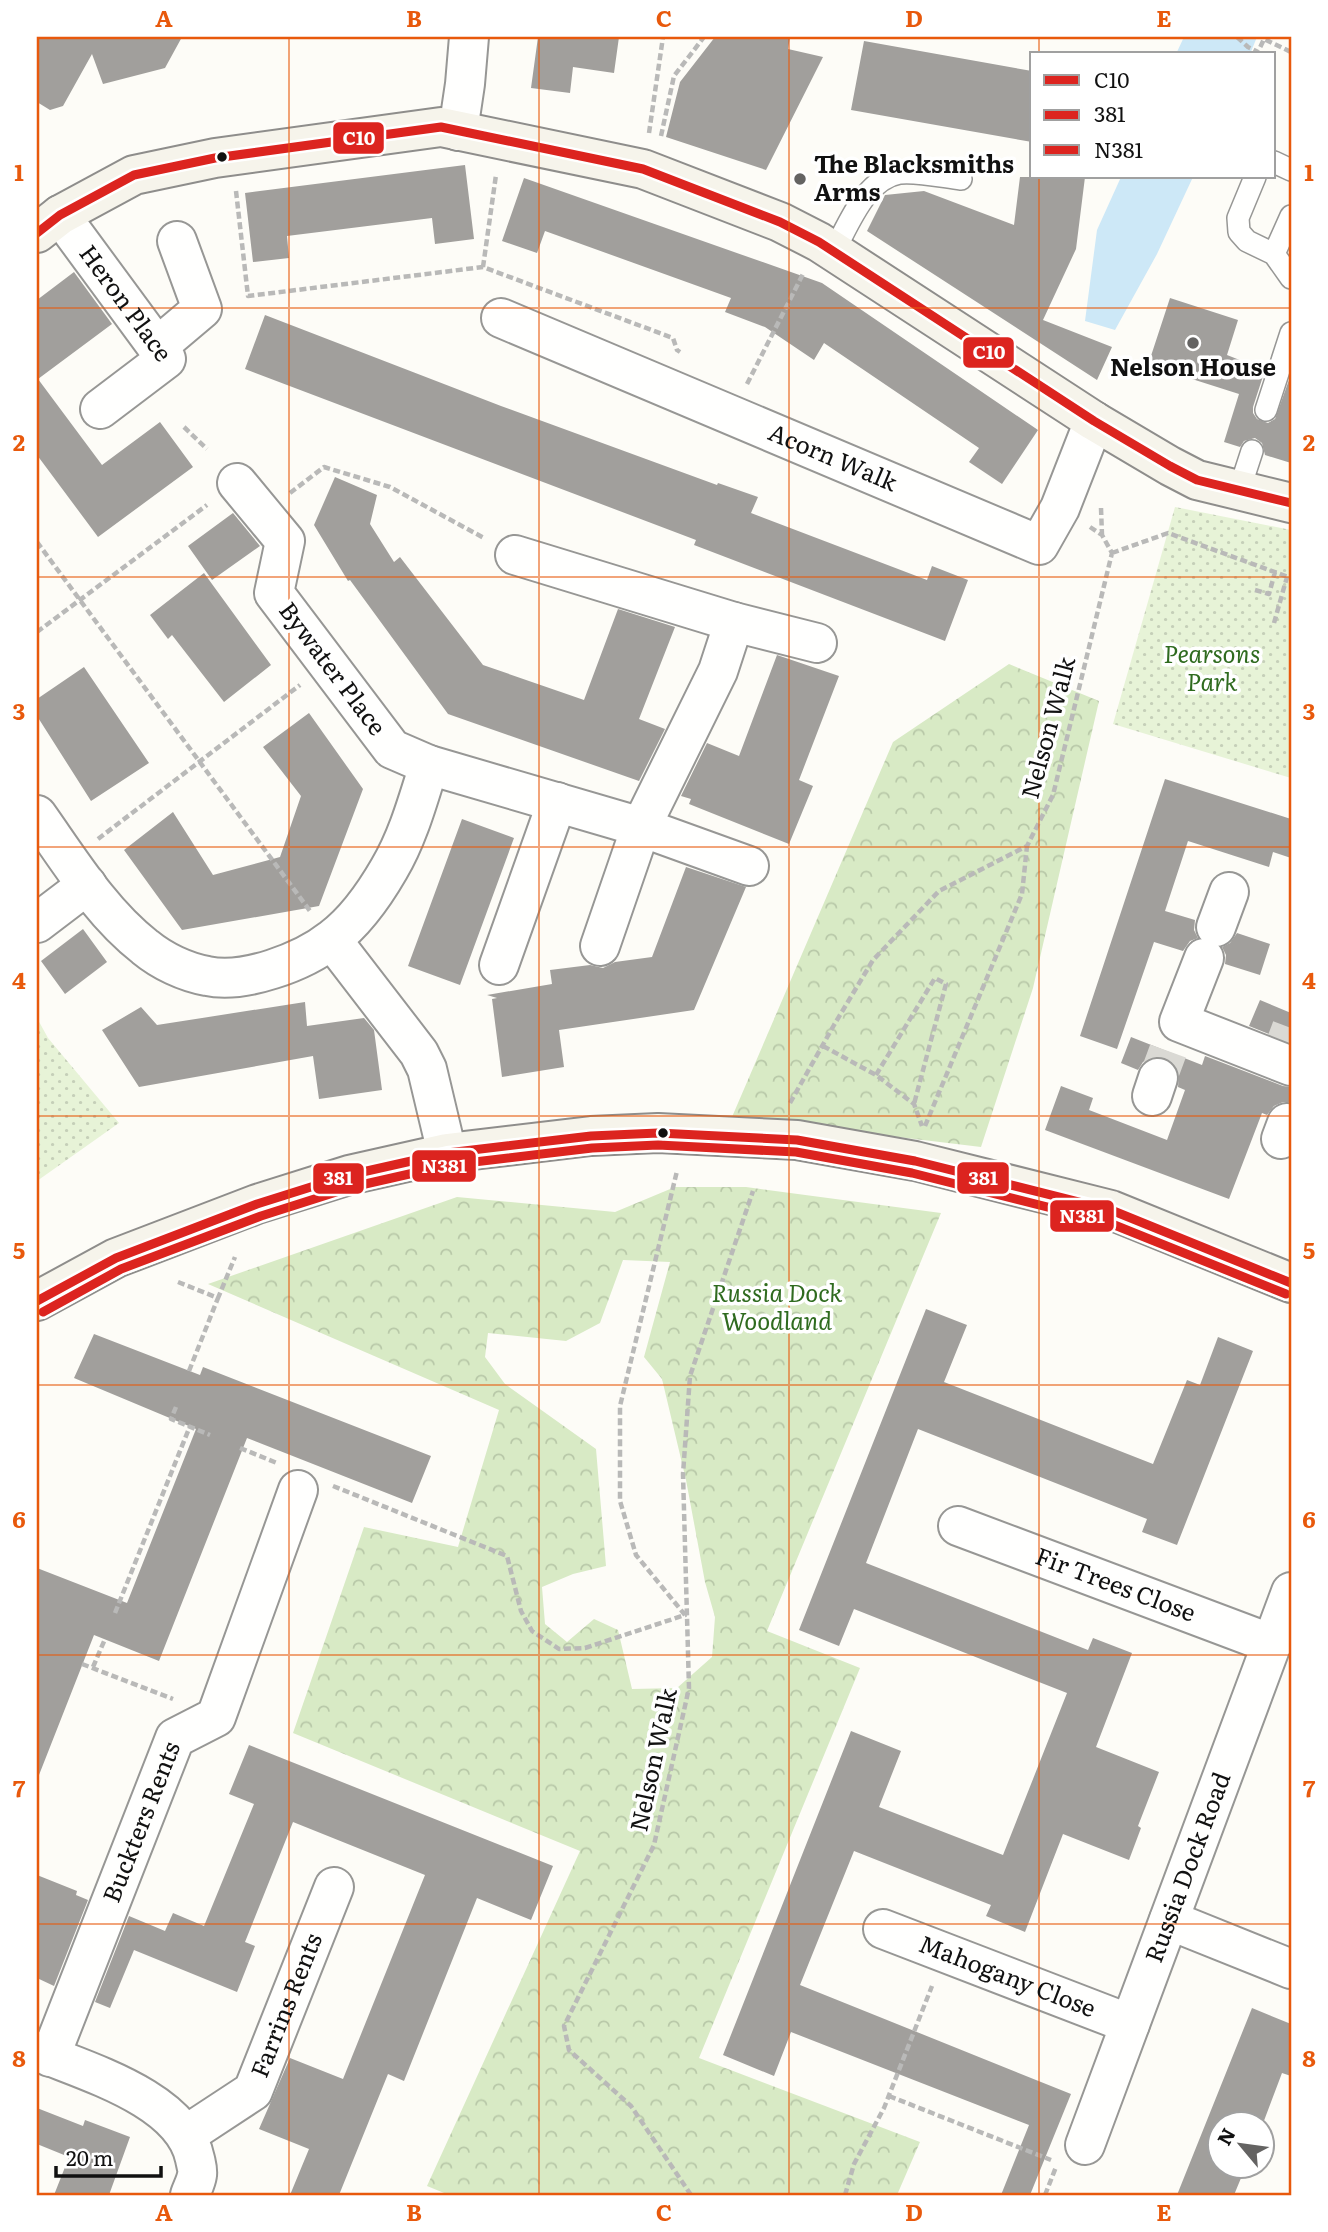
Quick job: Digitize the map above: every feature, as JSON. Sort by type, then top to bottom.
[{"type":"street","points":[[458,131],[469,37]]},
{"type":"street","points":[[48,224],[134,175],[215,158],[441,127],[658,173],[780,222],[827,246],[1094,421],[1188,475],[1291,503]]},
{"type":"street","name":"Heron Place","points":[[48,224],[166,359],[100,409]]},
{"type":"street","points":[[157,346],[202,309],[177,240]]},
{"type":"street","name":"Acorn Walk","points":[[501,318],[1040,545],[1060,508],[1094,421]]},
{"type":"street","name":"Bywater Place","points":[[236,483],[285,541],[274,593],[392,748],[429,765],[641,827],[749,866]]},
{"type":"street","points":[[515,555],[734,622],[817,643]]},
{"type":"street","points":[[600,946],[641,827],[718,671],[734,622]]},
{"type":"street","points":[[37,816],[78,873],[122,927],[147,948],[180,968],[209,977],[249,976],[293,961],[332,940],[362,910],[390,868],[411,821],[429,765]]},
{"type":"street","points":[[499,965],[557,802]]},
{"type":"street","points":[[37,923],[78,873]]},
{"type":"street","points":[[1216,926],[1164,1062],[1285,1057]]},
{"type":"street","points":[[332,940],[419,1053],[427,1069],[447,1153]]},
{"type":"street","points":[[37,1301],[116,1258],[257,1204],[349,1175],[447,1153],[590,1136],[684,1133],[797,1140],[941,1167],[1111,1210],[1291,1283]]},
{"type":"street","points":[[216,1717],[302,1479]]},
{"type":"street","name":"Fir Trees Close","points":[[958,1526],[1272,1644]]},
{"type":"street","name":"Russia Dock Road","points":[[1085,2145],[1291,1592]]},
{"type":"street","name":"Buckters Rents","points":[[44,2054],[175,1738],[216,1717]]},
{"type":"street","name":"Farrins Rents","points":[[186,2135],[253,2091],[334,1887]]},
{"type":"street","points":[[1170,1920],[1291,1969]]},
{"type":"street","name":"Mahogany Close","points":[[883,1929],[1130,2024]]},
{"type":"street","points":[[44,2054],[140,2095],[163,2112],[186,2135],[193,2152],[197,2174],[190,2195]]},
{"type":"lane","points":[[827,246],[885,178],[902,173],[961,179]]},
{"type":"lane","points":[[1255,178],[1238,218],[1240,232],[1247,242],[1273,254],[1291,278]]},
{"type":"lane","points":[[1273,254],[1291,216]]},
{"type":"lane","points":[[1266,410],[1291,333]]},
{"type":"lane","points":[[1239,491],[1252,451]]},
{"type":"path","points":[[648,139],[663,37]]},
{"type":"path","points":[[660,147],[674,76],[704,37]]},
{"type":"path","points":[[1237,37],[1258,52],[1264,39],[1291,53]]},
{"type":"path","points":[[483,267],[501,140]]},
{"type":"path","points":[[747,384],[827,246]]},
{"type":"path","points":[[184,427],[207,449]]},
{"type":"path","points":[[262,514],[324,467],[390,487],[515,555]]},
{"type":"path","points":[[37,632],[236,483]]},
{"type":"path","name":"Nelson Walk","points":[[1027,846],[1053,795],[1112,553],[1168,533],[1275,572]]},
{"type":"path","points":[[37,542],[332,940]]},
{"type":"path","points":[[1255,590],[1269,594],[1275,572],[1289,578],[1274,623]]},
{"type":"path","points":[[78,873],[199,762],[327,664]]},
{"type":"path","points":[[790,1103],[873,960],[939,891],[1027,846]]},
{"type":"path","points":[[822,1046],[876,1075],[914,1104],[923,1129],[1023,894],[1027,846]]},
{"type":"path","points":[[876,1075],[935,978],[946,984],[914,1104]]},
{"type":"path","points":[[240,1448],[302,1479],[508,1556],[521,1611],[532,1631],[559,1648],[585,1648],[685,1615],[636,1555],[620,1501],[620,1406],[675,1187],[684,1133]]},
{"type":"path","name":"Nelson Walk","points":[[691,2195],[631,2106],[569,2050],[564,2026],[654,1845],[689,1688],[682,1474],[690,1376],[753,1191]]},
{"type":"path","points":[[189,1371],[235,1257]]},
{"type":"path","points":[[178,1282],[218,1298]]},
{"type":"path","points":[[176,1407],[172,1419],[210,1435]]},
{"type":"path","points":[[115,1613],[190,1426]]},
{"type":"path","points":[[93,1667],[105,1639]]},
{"type":"path","points":[[82,1664],[216,1717]]},
{"type":"path","points":[[845,2195],[854,2164],[889,2096],[945,1953]]},
{"type":"path","points":[[889,2096],[1058,2163],[1045,2195]]},
{"type":"green space","name":"Pearsons Park","points":[[1175,507],[1291,530],[1291,778],[1113,724]]},
{"type":"green space","points":[[1009,664],[1099,701],[1033,988],[981,1147],[732,1117],[893,742]]},
{"type":"green space","points":[[37,1018],[48,1038],[119,1123],[37,1181]]},
{"type":"green space","name":"Russia Dock Woodland","points":[[675,1187],[746,1187],[941,1213],[767,1631],[860,1668],[699,2058],[920,2142],[897,2195],[449,2195],[427,2186],[580,1851],[293,1733],[364,1527],[458,1547],[499,1410],[208,1284],[457,1197],[615,1212]],"holes":[[[623,1260],[670,1262],[644,1357],[662,1379],[686,1480],[705,1582],[715,1617],[712,1657],[677,1688],[632,1689],[618,1630],[594,1619],[567,1642],[545,1624],[542,1587],[573,1574],[606,1566],[596,1449],[505,1384],[485,1357],[488,1333],[566,1341],[600,1323]]]},
{"type":"water","points":[[1184,37],[1257,37],[1251,52],[1177,52]]},
{"type":"water","points":[[1121,178],[1193,178],[1157,254],[1115,330],[1085,321],[1097,230]]},
{"type":"building","points":[[37,37],[182,37],[165,68],[103,84],[92,54],[63,106],[50,110],[37,102]]},
{"type":"building","points":[[538,37],[619,37],[614,73],[573,67],[570,93],[531,88]]},
{"type":"building","points":[[715,37],[790,37],[788,49],[823,57],[766,170],[666,137],[680,82]]},
{"type":"building","points":[[864,41],[1030,71],[1030,142],[851,110]]},
{"type":"building","points":[[465,165],[474,239],[435,244],[432,218],[287,236],[289,258],[253,262],[245,193]]},
{"type":"building","points":[[1020,177],[1085,178],[1076,249],[1043,320],[1112,347],[1097,380],[867,231],[885,195],[924,191],[1014,225]]},
{"type":"building","points":[[524,178],[822,283],[1038,430],[1002,484],[969,462],[979,448],[824,343],[814,360],[765,327],[725,312],[731,298],[545,231],[537,253],[502,241]]},
{"type":"building","points":[[74,272],[112,324],[38,379],[102,465],[160,422],[193,467],[98,537],[37,455],[37,300]]},
{"type":"building","points":[[1170,298],[1238,320],[1227,355],[1265,370],[1253,407],[1257,419],[1268,423],[1275,419],[1289,380],[1291,381],[1291,463],[1265,455],[1262,443],[1255,438],[1244,441],[1240,447],[1224,442],[1239,394],[1148,365]]},
{"type":"building","points":[[265,315],[501,406],[717,485],[718,483],[758,497],[751,513],[927,580],[932,566],[968,580],[945,641],[694,545],[696,540],[245,369]]},
{"type":"building","points":[[335,477],[377,495],[370,524],[394,562],[400,557],[483,665],[584,700],[618,609],[675,627],[639,719],[665,729],[639,781],[448,714],[350,580],[348,581],[314,525]]},
{"type":"building","points":[[233,513],[260,546],[212,580],[188,546]]},
{"type":"building","points":[[204,573],[271,665],[224,702],[172,635],[168,639],[150,615]]},
{"type":"building","points":[[777,655],[839,676],[799,780],[813,786],[789,844],[689,804],[691,799],[681,796],[707,743],[739,756]]},
{"type":"building","points":[[84,667],[149,763],[91,801],[37,716],[37,699]]},
{"type":"building","points":[[309,713],[363,789],[319,906],[182,930],[124,850],[173,812],[213,875],[280,857],[301,796],[263,747]]},
{"type":"building","points":[[1165,779],[1291,819],[1291,858],[1273,852],[1269,867],[1188,841],[1165,911],[1195,920],[1194,930],[1198,938],[1190,941],[1183,951],[1154,942],[1117,1049],[1080,1036]]},
{"type":"building","points":[[462,819],[514,838],[460,985],[408,966]]},
{"type":"building","points":[[686,867],[746,887],[694,1010],[559,1030],[564,1067],[502,1077],[492,999],[497,998],[487,995],[552,984],[550,970],[590,965],[603,968],[615,962],[652,957]]},
{"type":"building","points":[[83,929],[107,962],[65,994],[41,961]]},
{"type":"building","points":[[1237,933],[1270,944],[1260,975],[1225,964],[1226,955],[1222,947],[1230,943]]},
{"type":"building","points":[[1260,1000],[1291,1013],[1291,1043],[1249,1026]]},
{"type":"building","points":[[305,1002],[307,1026],[364,1018],[374,1030],[382,1090],[319,1099],[313,1056],[139,1087],[102,1030],[141,1007],[157,1025]]},
{"type":"building","points":[[1131,1037],[1202,1065],[1205,1056],[1291,1087],[1291,1102],[1274,1106],[1267,1115],[1262,1113],[1229,1199],[1045,1130],[1061,1086],[1093,1098],[1089,1110],[1167,1140],[1185,1090],[1178,1087],[1179,1073],[1174,1063],[1164,1057],[1153,1057],[1143,1062],[1138,1070],[1121,1063]]},
{"type":"building","points":[[926,1309],[967,1325],[944,1382],[1153,1464],[1187,1380],[1200,1385],[1218,1337],[1253,1351],[1177,1545],[1142,1532],[1147,1519],[918,1429],[866,1563],[1088,1650],[1093,1638],[1132,1653],[1096,1747],[1159,1772],[1138,1826],[1141,1828],[1129,1860],[1063,1834],[1025,1932],[986,1916],[991,1905],[854,1851],[800,1985],[1071,2094],[1030,2195],[1001,2195],[1029,2125],[791,2032],[774,2076],[723,2055],[851,1731],[901,1751],[879,1807],[1003,1855],[1067,1693],[854,1609],[839,1646],[799,1630]]},
{"type":"building","points":[[94,1334],[200,1375],[203,1367],[431,1456],[412,1503],[247,1438],[159,1661],[94,1635],[37,1775],[37,1568],[127,1603],[196,1429],[74,1378]]},
{"type":"building","points":[[249,1745],[553,1866],[531,1920],[477,1898],[404,2081],[388,2074],[339,2195],[290,2195],[309,2149],[259,2129],[290,2058],[343,2079],[425,1875],[293,1822],[245,1942],[255,1946],[237,1992],[134,1950],[110,2008],[95,2002],[129,1916],[165,1931],[173,1913],[204,1926],[254,1804],[229,1794]]},
{"type":"building","points":[[37,1875],[77,1891],[76,1895],[88,1900],[54,1986],[37,1978]]},
{"type":"building","points":[[1252,2008],[1291,2024],[1291,2076],[1282,2073],[1268,2110],[1211,2110]]},
{"type":"building","points":[[37,2108],[83,2126],[85,2120],[130,2137],[109,2195],[54,2195],[69,2157],[37,2144]]},
{"type":"building","points":[[1206,2123],[1206,2180],[1240,2180],[1234,2195],[1177,2195]]},
{"type":"tunnel","points":[[1285,1044],[1291,1028]]},
{"type":"tunnel","points":[[1158,1078],[1168,1051]]},
{"type":"transit line","name":"C10","points":[[37,233],[60,215],[134,175],[215,158],[441,127],[643,169],[780,222],[819,242],[1094,421],[1197,480],[1291,503]]},
{"type":"transit line","name":"381","points":[[37,1301],[116,1258],[257,1204],[349,1175],[447,1153],[591,1136],[658,1133],[797,1140],[915,1161],[1111,1210],[1291,1283]]},
{"type":"transit line","name":"N381","points":[[43,1312],[121,1269],[261,1216],[352,1187],[449,1165],[592,1148],[658,1145],[796,1152],[912,1173],[1107,1222],[1286,1294]]},
{"type":"place","name":"The Blacksmiths Arms","points":[[800,179]]},
{"type":"place","name":"Nelson House","points":[[1193,343]]}]
